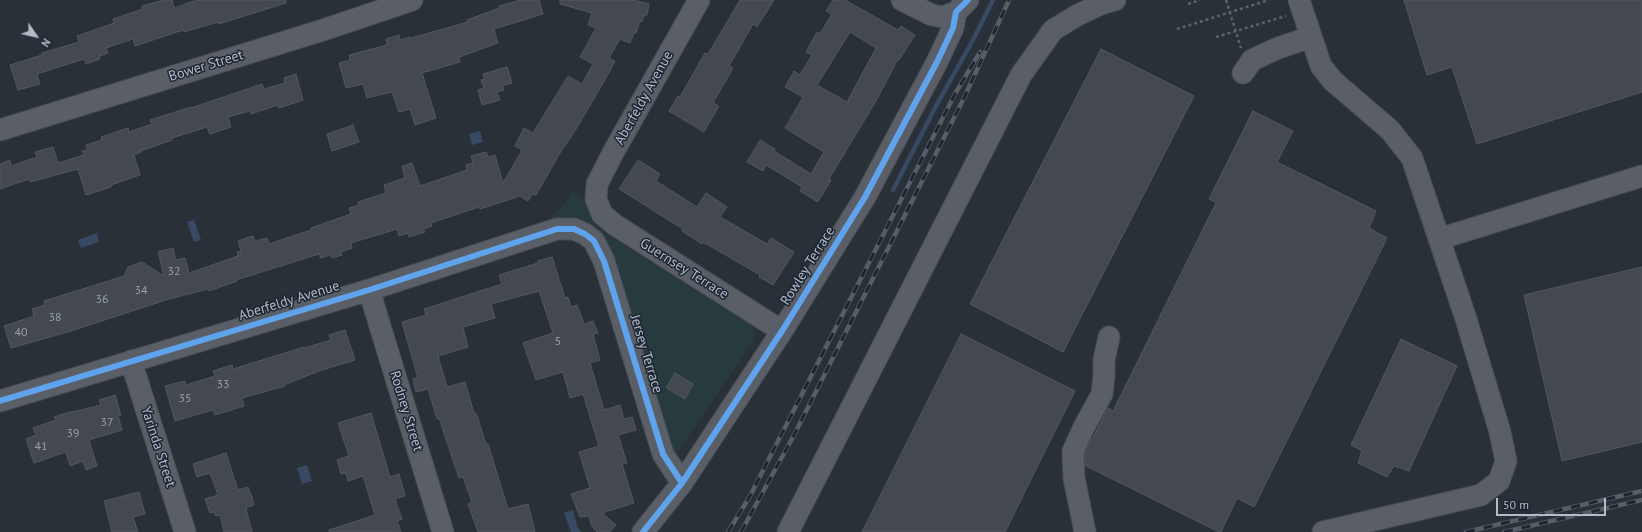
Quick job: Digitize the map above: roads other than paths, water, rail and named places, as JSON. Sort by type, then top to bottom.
[{"type":"street","name":"Bower Street","points":[[0,130],[316,32],[371,6],[412,0]]},
{"type":"street","name":"Aberfeldy Avenue","points":[[596,199],[598,184],[614,151],[699,0]]},
{"type":"street","points":[[902,0],[932,15],[943,17],[962,6]]},
{"type":"street","points":[[788,532],[1021,75],[1053,30],[1076,16],[1101,4],[1115,0]]},
{"type":"street","name":"Rowley Terrace","points":[[643,532],[682,484],[782,331],[865,197],[937,62],[962,6]]},
{"type":"street","points":[[1296,7],[1321,66],[1333,81],[1390,130],[1412,158],[1466,319],[1500,432],[1506,461],[1499,481],[1481,495],[1323,532]]},
{"type":"street","points":[[1439,239],[1642,176]]},
{"type":"street","name":"Guernsey Terrace","points":[[596,199],[602,214],[615,225],[782,331]]},
{"type":"street","name":"Aberfeldy Avenue","points":[[0,401],[369,290],[557,230],[574,229],[585,234]]},
{"type":"street","name":"Jersey Terrace","points":[[585,234],[594,241],[604,261],[663,454],[682,484]]},
{"type":"street","name":"Rodney Street","points":[[369,290],[443,532]]},
{"type":"street","points":[[1085,532],[1074,478],[1073,452],[1084,427],[1102,394],[1104,360],[1109,337]]},
{"type":"street","name":"Yarinda Street","points":[[131,361],[185,532]]},
{"type":"water","points":[[480,131],[483,142],[472,145],[469,134]]},
{"type":"water","points":[[194,220],[201,240],[194,242],[187,222]]},
{"type":"water","points":[[97,233],[99,242],[81,248],[78,240]]},
{"type":"water","points":[[307,465],[312,481],[302,484],[297,468]]},
{"type":"water","points":[[573,510],[578,528],[581,532],[571,532],[564,513]]},
{"type":"waterway","points":[[893,190],[993,0]]},
{"type":"railway","points":[[741,532],[793,437],[964,98],[1009,0]]},
{"type":"railway","points":[[728,532],[750,496],[955,94],[980,52]]},
{"type":"railway","points":[[1466,532],[1642,491]]},
{"type":"railway","points":[[1504,532],[1642,500]]}]
